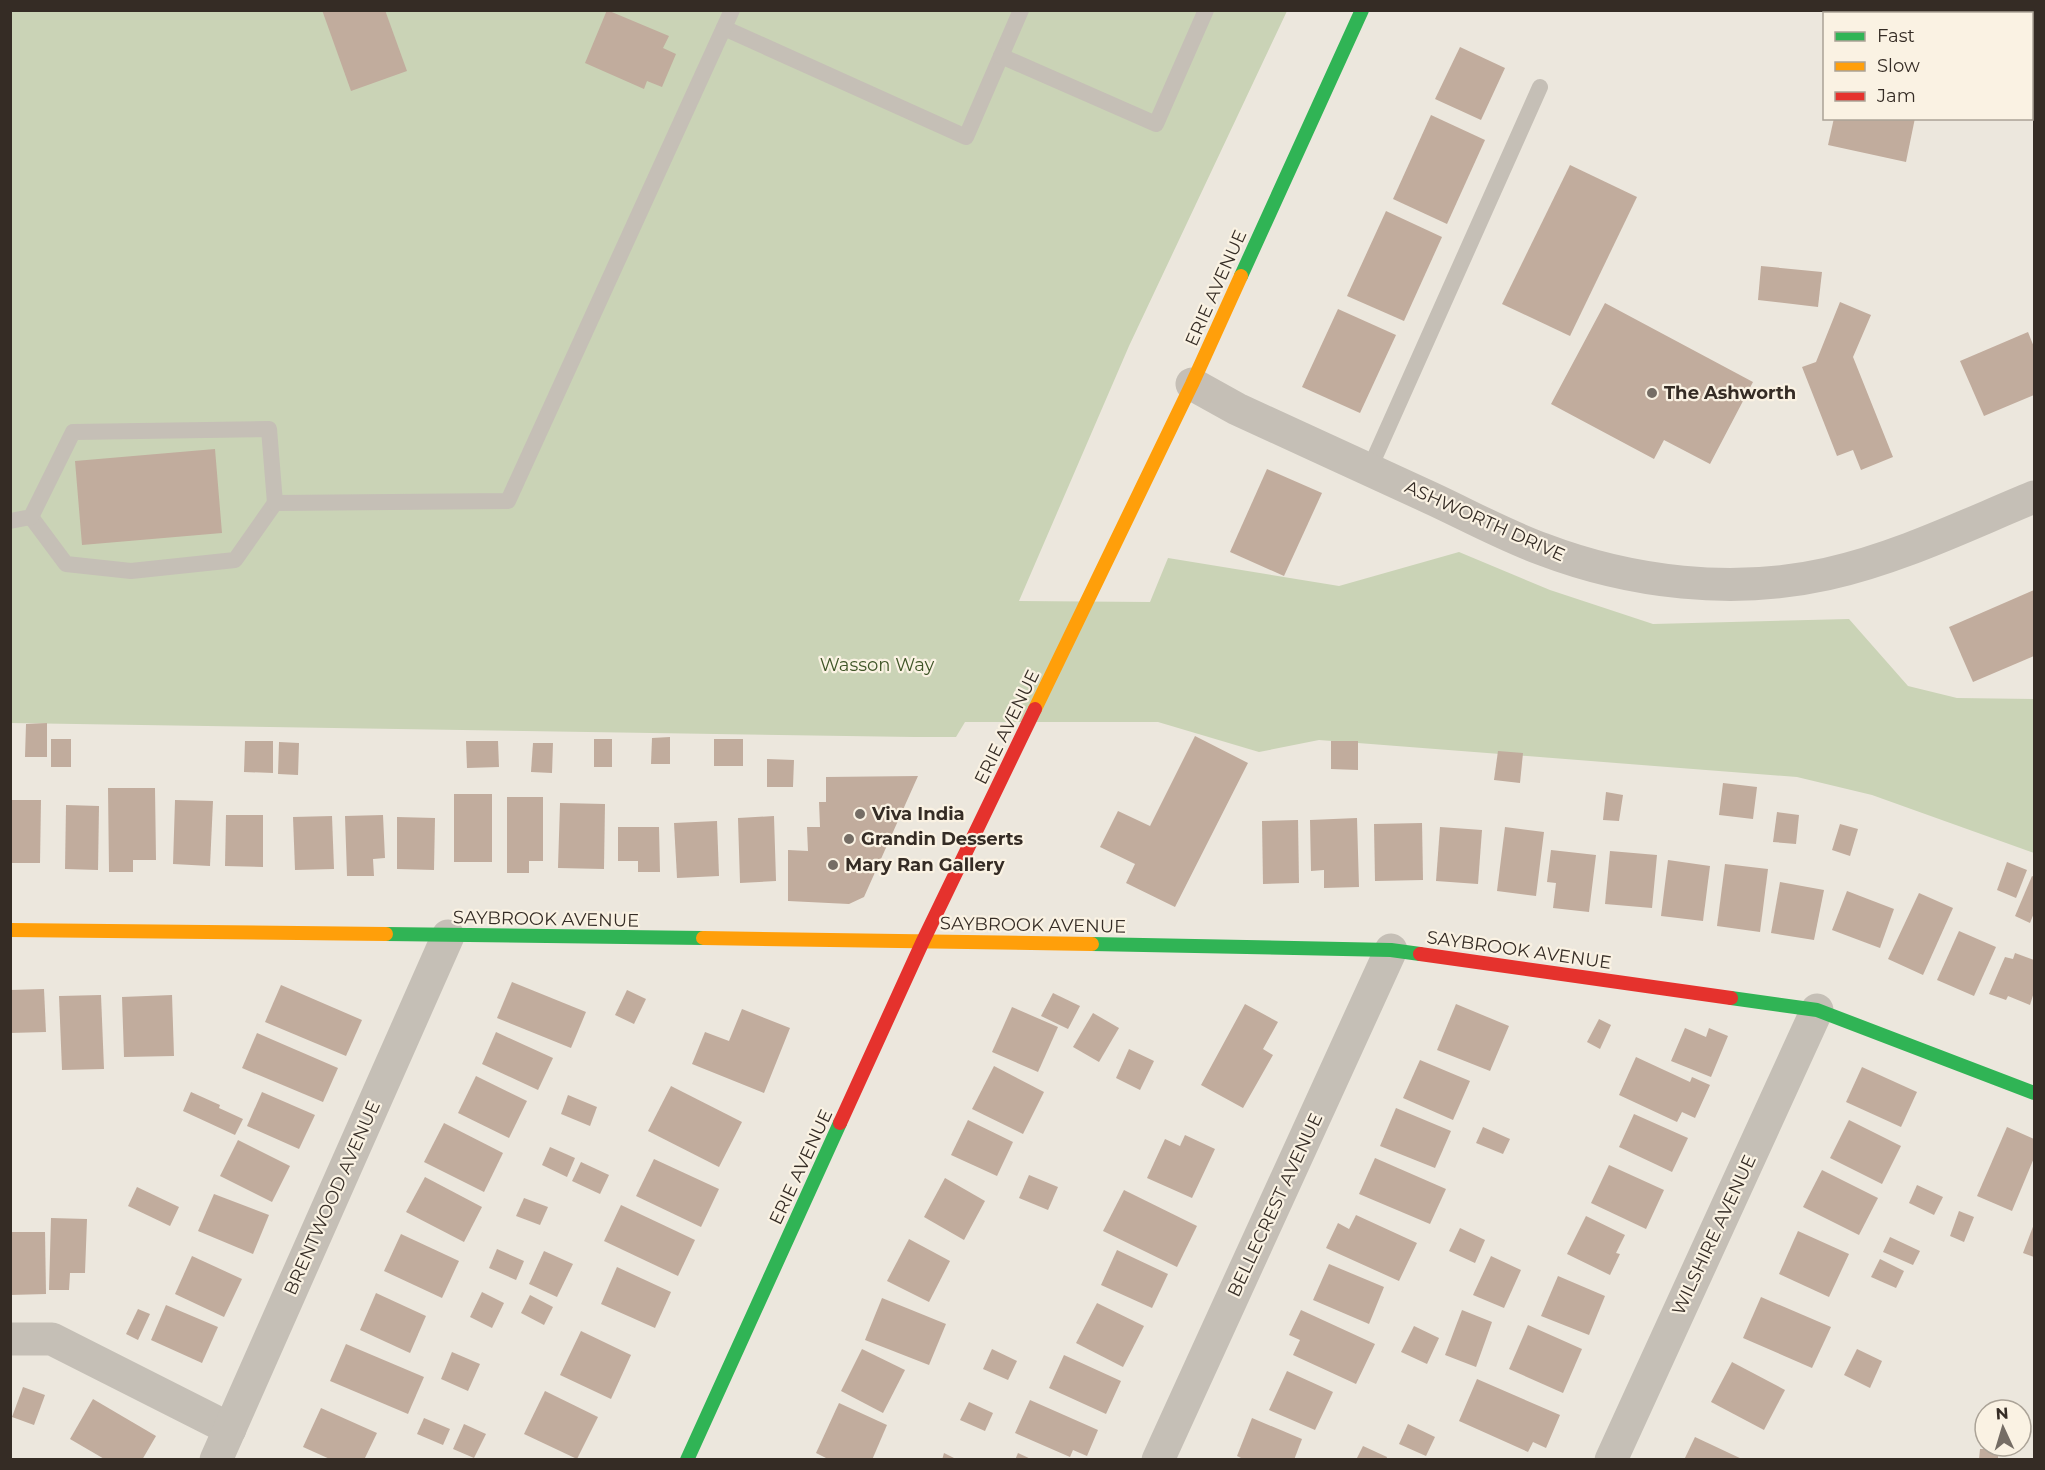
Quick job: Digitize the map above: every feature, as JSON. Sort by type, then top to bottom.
[{"type":"street","name":"ERIE AVENUE","points":[[687,1460],[923,941],[1192,384],[1362,10]]},
{"type":"street","name":"ASHWORTH DRIVE","points":[[1192,384],[1237,409],[1551,552],[1595,567],[1641,576],[1710,584],[1768,582],[1825,574],[1881,559],[2034,497]]},
{"type":"street","name":"SAYBROOK AVENUE","points":[[10,930],[923,941],[1391,950],[1817,1010],[2034,1093]]},
{"type":"street","name":"BRENTWOOD AVENUE","points":[[216,1460],[448,936]]},
{"type":"street","name":"BELLECREST AVENUE","points":[[1158,1460],[1391,950]]},
{"type":"street","name":"WILSHIRE AVENUE","points":[[1611,1460],[1817,1010]]},
{"type":"street","points":[[10,1339],[52,1339],[230,1429]]},
{"type":"lane","points":[[274,502],[508,501],[732,10]]},
{"type":"lane","points":[[724,28],[966,137],[1021,10]]},
{"type":"lane","points":[[1001,56],[1156,124],[1206,10]]},
{"type":"lane","points":[[1369,470],[1540,87]]},
{"type":"lane","points":[[269,429],[274,502],[235,560],[131,571],[66,564],[31,517],[73,432],[269,429]]},
{"type":"lane","points":[[10,521],[31,517]]},
{"type":"green space","name":"Wasson Way","points":[[11,11],[1287,11],[1129,346],[1019,601],[1150,602],[1168,558],[1339,586],[1459,552],[1550,590],[1653,624],[1849,619],[1908,686],[1957,698],[2034,699],[2034,853],[1872,795],[1797,777],[1319,740],[1259,752],[1158,722],[965,722],[956,737],[11,723]]},
{"type":"building","points":[[322,10],[385,10],[407,71],[351,91]]},
{"type":"building","points":[[607,10],[669,36],[663,48],[676,54],[662,87],[647,81],[644,89],[585,63]]},
{"type":"building","points":[[1460,47],[1505,68],[1481,120],[1435,99]]},
{"type":"building","points":[[1431,115],[1485,140],[1447,224],[1393,199]]},
{"type":"building","points":[[1834,120],[1915,120],[1906,162],[1828,145]]},
{"type":"building","points":[[1570,165],[1637,197],[1570,336],[1502,304]]},
{"type":"building","points":[[1386,211],[1442,237],[1404,321],[1347,296]]},
{"type":"building","points":[[1761,266],[1822,272],[1818,307],[1758,300]]},
{"type":"building","points":[[1840,302],[1871,315],[1853,357],[1893,457],[1861,470],[1853,450],[1837,456],[1802,367],[1816,362]]},
{"type":"building","name":"The Ashworth","points":[[1605,303],[1753,382],[1710,464],[1664,440],[1654,459],[1551,404]]},
{"type":"building","points":[[1338,309],[1396,335],[1360,413],[1302,387]]},
{"type":"building","points":[[2028,332],[2034,347],[2034,395],[1984,416],[1960,361]]},
{"type":"building","points":[[215,449],[222,533],[82,545],[75,461]]},
{"type":"building","points":[[1267,469],[1322,493],[1284,576],[1230,552]]},
{"type":"building","points":[[2034,590],[2034,656],[1973,682],[1949,627]]},
{"type":"building","points":[[47,723],[47,757],[25,757],[26,724]]},
{"type":"building","points":[[1195,736],[1248,763],[1175,907],[1126,883],[1135,864],[1100,847],[1118,811],[1150,826]]},
{"type":"building","points":[[670,737],[670,764],[651,764],[652,738]]},
{"type":"building","points":[[51,739],[71,739],[71,767],[51,767]]},
{"type":"building","points":[[594,739],[612,739],[612,767],[594,767]]},
{"type":"building","points":[[714,739],[743,739],[743,766],[714,766]]},
{"type":"building","points":[[245,741],[273,741],[273,773],[244,772]]},
{"type":"building","points":[[466,741],[498,741],[499,767],[467,768]]},
{"type":"building","points":[[1331,741],[1358,741],[1358,770],[1331,769]]},
{"type":"building","points":[[279,742],[299,743],[298,775],[278,774]]},
{"type":"building","points":[[533,743],[553,743],[552,773],[531,772]]},
{"type":"building","points":[[1498,751],[1523,753],[1520,783],[1494,780]]},
{"type":"building","points":[[767,759],[794,760],[793,787],[767,787]]},
{"type":"building","points":[[918,776],[864,897],[849,904],[788,901],[788,850],[808,851],[807,827],[820,827],[819,802],[826,802],[826,777]]},
{"type":"building","points":[[1723,783],[1757,787],[1753,819],[1719,815]]},
{"type":"building","points":[[108,788],[155,788],[156,860],[133,860],[133,872],[109,872]]},
{"type":"building","points":[[1606,792],[1623,795],[1619,821],[1603,820]]},
{"type":"building","points":[[454,794],[492,794],[492,862],[454,862]]},
{"type":"building","points":[[507,797],[543,797],[543,861],[529,861],[529,873],[507,873]]},
{"type":"building","points":[[10,800],[41,800],[40,863],[10,863]]},
{"type":"building","points":[[175,800],[213,801],[210,866],[173,864]]},
{"type":"building","points":[[560,803],[605,804],[604,869],[558,868]]},
{"type":"building","points":[[66,805],[99,806],[98,870],[65,869]]},
{"type":"building","points":[[1777,812],[1799,815],[1796,844],[1773,842]]},
{"type":"building","points":[[226,815],[263,815],[263,867],[225,866]]},
{"type":"building","points":[[383,815],[385,858],[373,859],[374,876],[347,876],[345,816]]},
{"type":"building","points":[[332,816],[334,869],[295,870],[293,817]]},
{"type":"building","points":[[774,816],[776,881],[740,883],[738,818]]},
{"type":"building","points":[[397,817],[435,818],[434,870],[397,869]]},
{"type":"building","points":[[1357,818],[1359,887],[1324,888],[1324,870],[1311,871],[1310,820]]},
{"type":"building","points":[[1298,820],[1299,883],[1263,884],[1262,821]]},
{"type":"building","points":[[717,821],[719,876],[677,878],[674,823]]},
{"type":"building","points":[[1422,823],[1423,880],[1375,881],[1374,824]]},
{"type":"building","points":[[1840,824],[1858,829],[1850,856],[1832,850]]},
{"type":"building","points":[[618,827],[659,827],[660,872],[638,872],[638,861],[618,861]]},
{"type":"building","points":[[1440,827],[1482,830],[1478,884],[1436,881]]},
{"type":"building","points":[[1505,827],[1544,832],[1536,896],[1497,891]]},
{"type":"building","points":[[1551,850],[1596,855],[1589,912],[1553,908],[1556,883],[1547,882]]},
{"type":"building","points":[[1610,851],[1657,855],[1652,908],[1605,904]]},
{"type":"building","points":[[1668,860],[1710,866],[1703,921],[1661,916]]},
{"type":"building","points":[[2007,862],[2027,870],[2016,898],[1997,890]]},
{"type":"building","points":[[1725,864],[1768,869],[1760,932],[1717,926]]},
{"type":"building","points":[[2032,876],[2034,877],[2034,913],[2030,923],[2015,916]]},
{"type":"building","points":[[1780,882],[1824,890],[1814,940],[1771,933]]},
{"type":"building","points":[[1847,891],[1894,909],[1880,948],[1832,930]]},
{"type":"building","points":[[1919,893],[1953,908],[1923,975],[1888,959]]},
{"type":"building","points":[[1959,931],[1996,947],[1974,996],[1937,980]]},
{"type":"building","points":[[2015,953],[2034,960],[2034,992],[2030,1005],[2008,996],[2006,1000],[1989,994],[2005,957],[2013,959]]},
{"type":"building","points":[[512,982],[586,1012],[571,1048],[497,1018]]},
{"type":"building","points":[[281,985],[362,1020],[346,1056],[265,1022]]},
{"type":"building","points":[[44,989],[46,1032],[10,1033],[10,990]]},
{"type":"building","points":[[627,990],[646,999],[634,1024],[615,1015]]},
{"type":"building","points":[[1053,993],[1080,1006],[1068,1029],[1041,1016]]},
{"type":"building","points":[[101,995],[104,1069],[62,1070],[59,996]]},
{"type":"building","points":[[172,995],[174,1056],[124,1057],[122,997]]},
{"type":"building","points":[[1245,1004],[1278,1022],[1263,1049],[1273,1055],[1243,1108],[1201,1085]]},
{"type":"building","points":[[1456,1004],[1509,1026],[1490,1071],[1437,1050]]},
{"type":"building","points":[[1012,1007],[1058,1027],[1038,1072],[992,1052]]},
{"type":"building","points":[[742,1009],[790,1028],[764,1093],[692,1064],[705,1032],[729,1041]]},
{"type":"building","points":[[1093,1013],[1119,1028],[1099,1062],[1073,1047]]},
{"type":"building","points":[[1599,1019],[1611,1025],[1600,1049],[1587,1042]]},
{"type":"building","points":[[1685,1028],[1706,1037],[1709,1028],[1728,1036],[1711,1077],[1671,1061]]},
{"type":"building","points":[[496,1032],[553,1058],[538,1090],[482,1064]]},
{"type":"building","points":[[257,1033],[338,1068],[323,1102],[242,1068]]},
{"type":"building","points":[[1129,1049],[1154,1061],[1140,1090],[1116,1078]]},
{"type":"building","points":[[1636,1057],[1690,1082],[1692,1077],[1710,1085],[1695,1118],[1682,1112],[1677,1122],[1619,1095]]},
{"type":"building","points":[[1420,1060],[1470,1081],[1453,1120],[1403,1098]]},
{"type":"building","points":[[994,1066],[1044,1092],[1023,1134],[972,1109]]},
{"type":"building","points":[[1862,1067],[1917,1092],[1901,1127],[1846,1102]]},
{"type":"building","points":[[476,1076],[527,1101],[509,1138],[458,1113]]},
{"type":"building","points":[[671,1086],[742,1122],[719,1167],[648,1131]]},
{"type":"building","points":[[191,1092],[220,1105],[219,1108],[243,1119],[235,1135],[183,1111]]},
{"type":"building","points":[[262,1092],[315,1115],[299,1149],[247,1126]]},
{"type":"building","points":[[568,1095],[597,1107],[590,1126],[561,1114]]},
{"type":"building","points":[[1396,1108],[1451,1131],[1435,1168],[1380,1146]]},
{"type":"building","points":[[1634,1114],[1688,1138],[1672,1172],[1619,1147]]},
{"type":"building","points":[[968,1120],[1013,1142],[997,1176],[951,1155]]},
{"type":"building","points":[[1849,1120],[1901,1146],[1882,1184],[1830,1158]]},
{"type":"building","points":[[444,1123],[503,1153],[484,1192],[424,1162]]},
{"type":"building","points":[[1483,1127],[1510,1139],[1503,1154],[1476,1143]]},
{"type":"building","points":[[2007,1127],[2034,1139],[2034,1158],[2012,1211],[1977,1196]]},
{"type":"building","points":[[1185,1135],[1215,1149],[1192,1198],[1147,1178],[1165,1139],[1180,1146]]},
{"type":"building","points":[[238,1140],[290,1166],[272,1202],[220,1176]]},
{"type":"building","points":[[550,1147],[575,1158],[567,1177],[542,1165]]},
{"type":"building","points":[[1375,1158],[1446,1189],[1430,1224],[1359,1194]]},
{"type":"building","points":[[654,1159],[719,1189],[701,1227],[636,1196]]},
{"type":"building","points":[[581,1162],[609,1175],[600,1194],[572,1181]]},
{"type":"building","points":[[1609,1165],[1664,1190],[1646,1229],[1591,1203]]},
{"type":"building","points":[[1822,1170],[1878,1198],[1859,1235],[1803,1207]]},
{"type":"building","points":[[1029,1175],[1058,1187],[1048,1210],[1019,1198]]},
{"type":"building","points":[[425,1177],[482,1207],[464,1242],[406,1212]]},
{"type":"building","points":[[945,1178],[985,1201],[964,1240],[924,1217]]},
{"type":"building","points":[[1917,1185],[1943,1197],[1934,1215],[1909,1203]]},
{"type":"building","points":[[137,1187],[179,1207],[170,1226],[128,1206]]},
{"type":"building","points":[[1124,1190],[1197,1226],[1177,1267],[1103,1231]]},
{"type":"building","points":[[214,1194],[269,1215],[253,1254],[198,1231]]},
{"type":"building","points":[[524,1198],[548,1207],[540,1225],[516,1216]]},
{"type":"building","points":[[621,1205],[695,1240],[678,1276],[604,1241]]},
{"type":"building","points":[[1959,1211],[1974,1217],[1964,1242],[1950,1236]]},
{"type":"building","points":[[1356,1215],[1417,1243],[1399,1281],[1326,1248],[1338,1223],[1349,1229]]},
{"type":"building","points":[[1586,1216],[1625,1235],[1616,1253],[1620,1254],[1610,1275],[1567,1254]]},
{"type":"building","points":[[51,1218],[87,1219],[85,1273],[70,1273],[69,1290],[49,1290]]},
{"type":"building","points":[[2034,1224],[2034,1257],[2023,1253]]},
{"type":"building","points":[[1460,1228],[1485,1240],[1475,1263],[1449,1251]]},
{"type":"building","points":[[1798,1231],[1849,1254],[1829,1297],[1779,1274]]},
{"type":"building","points":[[10,1232],[45,1232],[46,1294],[10,1295]]},
{"type":"building","points":[[401,1234],[459,1261],[442,1298],[384,1271]]},
{"type":"building","points":[[1890,1237],[1920,1251],[1913,1265],[1883,1252]]},
{"type":"building","points":[[909,1239],[950,1261],[929,1302],[887,1281]]},
{"type":"building","points":[[497,1249],[524,1261],[516,1280],[489,1268]]},
{"type":"building","points":[[1117,1250],[1168,1274],[1152,1308],[1101,1285]]},
{"type":"building","points":[[544,1251],[573,1264],[557,1297],[529,1284]]},
{"type":"building","points":[[192,1256],[242,1279],[224,1317],[175,1294]]},
{"type":"building","points":[[1491,1256],[1521,1270],[1504,1308],[1473,1295]]},
{"type":"building","points":[[1880,1259],[1904,1271],[1896,1288],[1871,1277]]},
{"type":"building","points":[[1329,1264],[1384,1287],[1369,1324],[1313,1300]]},
{"type":"building","points":[[617,1267],[671,1292],[655,1328],[601,1304]]},
{"type":"building","points":[[1558,1276],[1605,1296],[1589,1335],[1541,1316]]},
{"type":"building","points":[[482,1292],[504,1303],[492,1328],[470,1317]]},
{"type":"building","points":[[376,1293],[426,1316],[410,1353],[360,1330]]},
{"type":"building","points":[[530,1295],[553,1307],[544,1325],[521,1313]]},
{"type":"building","points":[[1761,1297],[1831,1327],[1812,1368],[1743,1338]]},
{"type":"building","points":[[882,1298],[946,1324],[929,1365],[865,1340]]},
{"type":"building","points":[[1097,1303],[1144,1326],[1123,1367],[1076,1343]]},
{"type":"building","points":[[166,1305],[218,1327],[202,1363],[151,1340]]},
{"type":"building","points":[[138,1309],[150,1314],[138,1340],[126,1334]]},
{"type":"building","points":[[1301,1310],[1375,1344],[1356,1384],[1293,1355],[1300,1340],[1289,1335]]},
{"type":"building","points":[[1462,1310],[1492,1322],[1476,1367],[1445,1355]]},
{"type":"building","points":[[1528,1325],[1582,1349],[1563,1393],[1509,1369]]},
{"type":"building","points":[[1414,1326],[1439,1338],[1427,1364],[1401,1352]]},
{"type":"building","points":[[581,1331],[631,1355],[611,1399],[560,1375]]},
{"type":"building","points":[[346,1344],[424,1377],[408,1414],[330,1381]]},
{"type":"building","points":[[862,1349],[905,1370],[883,1413],[841,1391]]},
{"type":"building","points":[[992,1349],[1017,1361],[1008,1380],[983,1369]]},
{"type":"building","points":[[1857,1349],[1882,1361],[1870,1388],[1844,1375]]},
{"type":"building","points":[[452,1352],[480,1364],[468,1391],[441,1379]]},
{"type":"building","points":[[1064,1355],[1121,1381],[1106,1414],[1049,1388]]},
{"type":"building","points":[[1732,1362],[1785,1390],[1764,1430],[1711,1402]]},
{"type":"building","points":[[1287,1371],[1333,1392],[1315,1430],[1269,1410]]},
{"type":"building","points":[[1477,1379],[1560,1415],[1546,1448],[1533,1442],[1528,1452],[1459,1421]]},
{"type":"building","points":[[23,1387],[45,1395],[34,1425],[12,1417]]},
{"type":"building","points":[[545,1391],[598,1417],[577,1459],[524,1434]]},
{"type":"building","points":[[93,1399],[156,1436],[142,1460],[106,1460],[70,1439]]},
{"type":"building","points":[[1030,1400],[1098,1430],[1087,1456],[1073,1450],[1070,1457],[1015,1433]]},
{"type":"building","points":[[969,1402],[993,1413],[985,1431],[960,1420]]},
{"type":"building","points":[[839,1403],[887,1425],[872,1460],[830,1460],[816,1453]]},
{"type":"building","points":[[321,1408],[377,1433],[364,1460],[332,1460],[303,1447]]},
{"type":"building","points":[[424,1418],[450,1429],[443,1445],[417,1434]]},
{"type":"building","points":[[1252,1418],[1302,1439],[1294,1460],[1245,1460],[1237,1456]]},
{"type":"building","points":[[464,1424],[486,1434],[474,1458],[453,1449]]},
{"type":"building","points":[[1408,1424],[1435,1437],[1426,1456],[1399,1444]]},
{"type":"building","points":[[1695,1437],[1744,1460],[1684,1460]]},
{"type":"building","points":[[1363,1446],[1387,1457],[1386,1460],[1356,1460]]},
{"type":"building","points":[[944,1453],[958,1460],[942,1460]]},
{"type":"building","points":[[1018,1453],[1033,1460],[1015,1460]]},
{"type":"building","points":[[1979,1458],[1998,1458],[1998,1460],[1979,1460]]},
{"type":"traffic: fast","points":[[1241,276],[1362,10]]},
{"type":"traffic: fast","points":[[386,934],[703,938]]},
{"type":"traffic: fast","points":[[1092,944],[1391,950],[1420,954]]},
{"type":"traffic: fast","points":[[1731,998],[1817,1010],[2034,1093]]},
{"type":"traffic: fast","points":[[687,1460],[840,1123]]},
{"type":"traffic: slow","points":[[1035,709],[1192,384],[1241,276]]},
{"type":"traffic: slow","points":[[10,930],[386,934]]},
{"type":"traffic: slow","points":[[703,938],[1092,944]]},
{"type":"traffic: jam","points":[[840,1123],[923,941],[1035,709]]},
{"type":"traffic: jam","points":[[1420,954],[1731,998]]},
{"type":"place","name":"The Ashworth","points":[[1652,393]]},
{"type":"place","name":"Viva India","points":[[860,814]]},
{"type":"place","name":"Grandin Desserts","points":[[849,839]]},
{"type":"place","name":"Mary Ran Gallery","points":[[833,865]]}]
